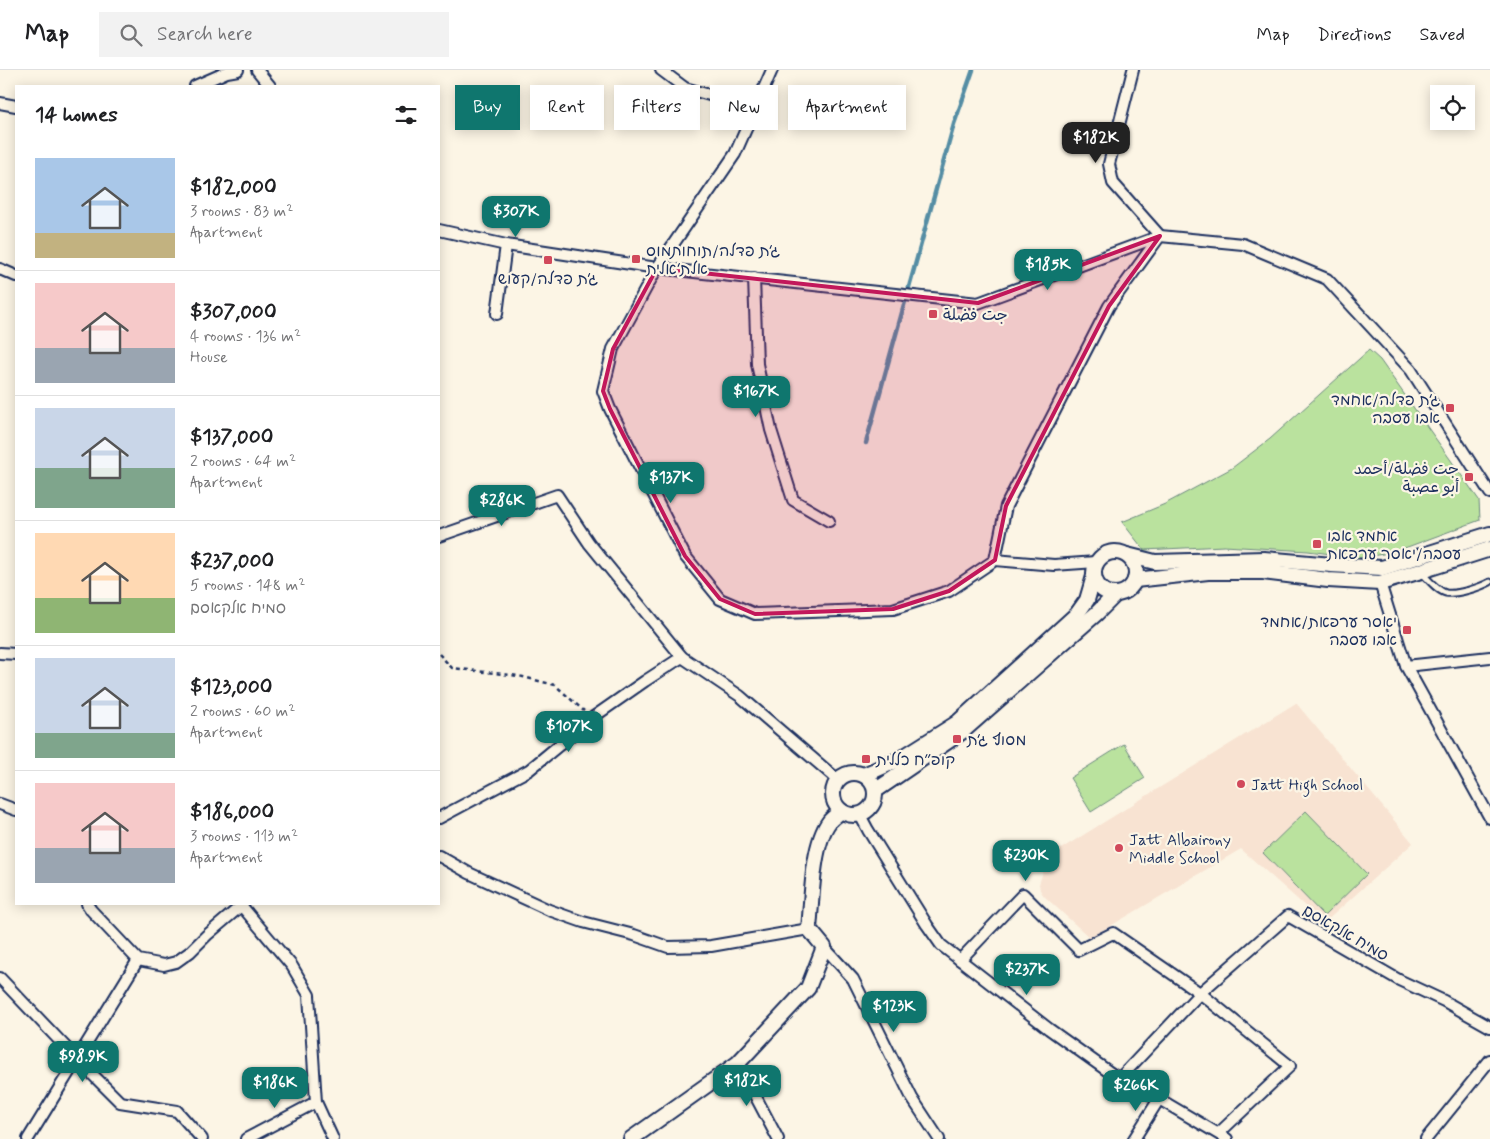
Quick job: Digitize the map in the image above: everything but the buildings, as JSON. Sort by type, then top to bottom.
[{"type":"street","points":[[197,85],[227,72],[238,70]]},
{"type":"street","points":[[257,70],[269,85]]},
{"type":"street","points":[[661,70],[684,88],[710,95]]},
{"type":"street","points":[[765,85],[772,70]]},
{"type":"street","points":[[1133,70],[1109,164],[1113,183],[1160,236]]},
{"type":"street","points":[[0,103],[15,106]]},
{"type":"street","points":[[745,130],[735,154],[657,268],[613,349],[603,391],[610,410],[684,556],[720,599],[755,614],[893,609],[949,591],[995,560],[1095,569]]},
{"type":"street","points":[[440,230],[506,245],[657,268],[978,303],[1160,236],[1242,244],[1327,278],[1411,370],[1490,493]]},
{"type":"street","points":[[995,560],[1006,506],[1109,306],[1160,236]]},
{"type":"street","points":[[498,314],[506,245]]},
{"type":"street","points":[[0,269],[15,276]]},
{"type":"street","points":[[754,278],[757,364],[771,430],[793,500],[830,520]]},
{"type":"street","points":[[440,536],[557,496],[589,543],[682,657],[740,696],[838,780]]},
{"type":"street","points":[[864,775],[900,759],[957,723],[1077,614],[1087,600],[1100,556],[1107,553],[1121,552],[1155,562],[1264,559],[1382,568],[1490,534]]},
{"type":"street","points":[[1135,580],[1208,572],[1263,572],[1328,580],[1380,583],[1490,549]]},
{"type":"street","points":[[1095,569],[1096,583],[1100,589],[1116,594],[1126,591],[1135,580],[1136,573],[1136,567],[1127,555]]},
{"type":"street","points":[[1380,583],[1406,666],[1490,818]]},
{"type":"street","points":[[875,791],[963,731],[1116,594]]},
{"type":"street","points":[[0,653],[15,654]]},
{"type":"street","points":[[1406,666],[1490,656]]},
{"type":"street","points":[[440,817],[528,770],[592,718],[682,657]]},
{"type":"street","points":[[850,773],[864,775],[869,779],[875,791],[874,803],[866,812],[860,815],[846,814],[836,806],[833,799],[834,786],[838,780],[850,773]]},
{"type":"street","points":[[0,804],[15,810]]},
{"type":"street","points":[[841,811],[829,822],[819,843],[809,929],[853,979],[912,1098],[939,1139]]},
{"type":"street","points":[[860,815],[927,926],[941,945],[960,960],[1049,1029],[1119,1079],[1159,1099],[1223,1136],[1290,1066],[1200,993],[1113,933],[1079,950],[1023,894],[960,960]]},
{"type":"street","points":[[440,857],[549,910],[668,947],[711,946],[809,929]]},
{"type":"street","points":[[88,905],[138,960],[164,965],[176,962],[190,952],[240,905],[292,966],[309,994],[316,1102],[333,1139]]},
{"type":"street","name":"סמיח אלקאסם","points":[[1119,1079],[1200,993],[1288,916],[1399,980],[1444,1001],[1490,1027]]},
{"type":"street","points":[[631,1139],[738,1063],[808,988],[824,947]]},
{"type":"street","points":[[28,1139],[138,960]]},
{"type":"street","points":[[0,978],[76,1059],[120,1102],[177,1111],[202,1139]]},
{"type":"street","points":[[1426,1139],[1490,1060]]},
{"type":"street","points":[[738,1063],[778,1139]]},
{"type":"street","points":[[1134,1139],[1159,1099]]},
{"type":"street","points":[[246,1139],[316,1102]]},
{"type":"lane","points":[[1421,571],[1433,584],[1446,593],[1468,591],[1490,582]]},
{"type":"path","points":[[440,655],[452,668],[519,676],[555,685],[592,718]]},
{"type":"highlighted area","points":[[1160,236],[1109,306],[1006,506],[995,560],[949,591],[893,609],[755,614],[720,599],[685,556],[610,409],[603,391],[613,349],[657,268],[978,303]]},
{"type":"shaded area","points":[[1296,703],[1413,843],[1324,923],[1241,849],[1090,938],[1044,896],[1039,884],[1043,872],[1035,865]]},
{"type":"green space","points":[[1369,350],[1380,360],[1479,500],[1480,520],[1394,552],[1361,558],[1308,551],[1224,546],[1144,550],[1122,522],[1165,504],[1232,468],[1270,439]]},
{"type":"green space","points":[[1124,744],[1145,778],[1091,812],[1070,778]]},
{"type":"green space","points":[[1306,811],[1367,874],[1324,916],[1263,853]]},
{"type":"waterway","points":[[866,443],[954,124],[973,70]]},
{"type":"place","name":"ג׳ת פדלה/תוחותמוס אלת׳אלית","points":[[636,259]]},
{"type":"place","name":"ג׳ת פדלה/קעוש","points":[[548,260]]},
{"type":"place","name":"جت فضلة","points":[[933,314]]},
{"type":"place","name":"ג׳ת פדלה/אחמד אבו עסבה","points":[[1450,408]]},
{"type":"place","name":"جت فضلة/أحمد أبو عصبة","points":[[1469,477]]},
{"type":"place","name":"אחמד אבו עסבה/יאסר ערפאת","points":[[1317,544]]},
{"type":"place","name":"יאסר ערפאת/אחמד אבו עסבה","points":[[1407,630]]},
{"type":"place","name":"מסוף ג׳ת","points":[[957,739]]},
{"type":"place","name":"קופ״ח כללית","points":[[866,759]]},
{"type":"place","name":"Jatt High School","points":[[1241,784]]},
{"type":"place","name":"Jatt Albairony Middle School","points":[[1119,848]]}]
